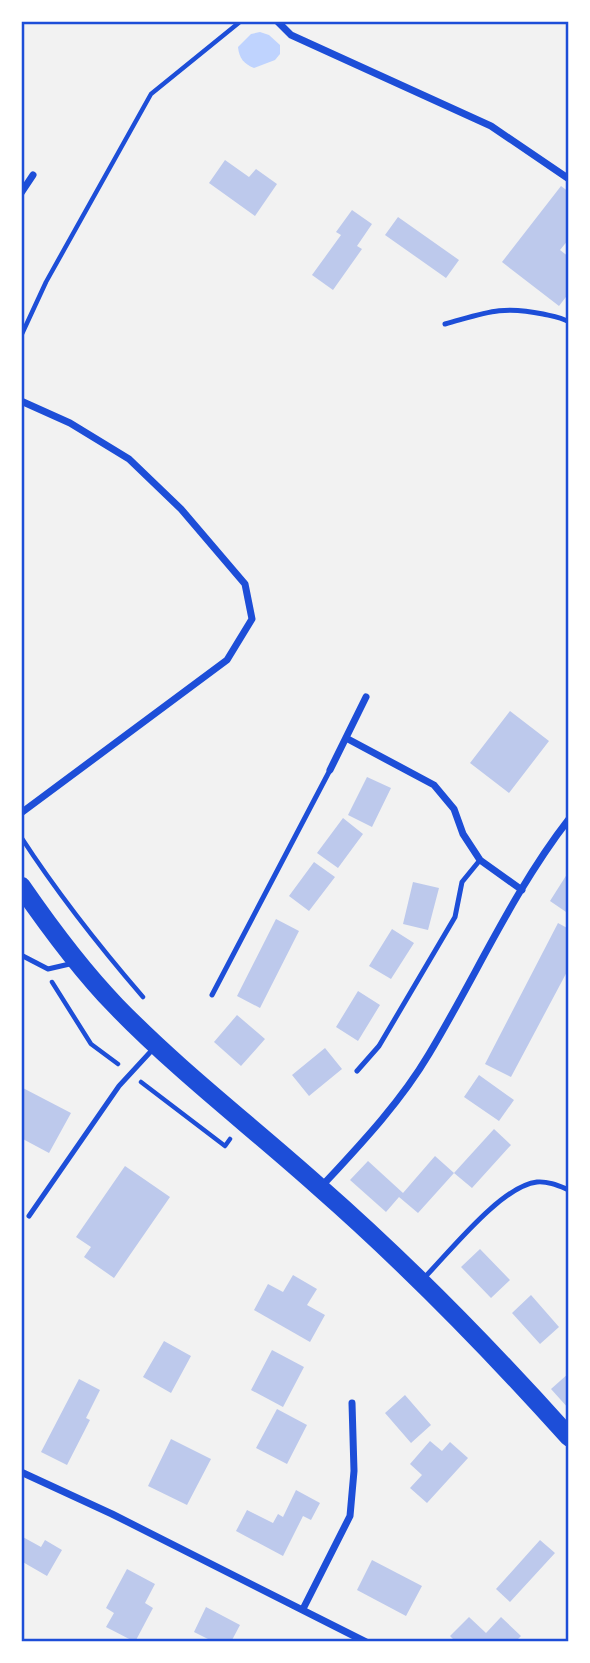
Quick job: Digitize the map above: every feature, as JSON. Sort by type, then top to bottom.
[{"type":"highway","points":[[21,886],[77,962],[116,1006],[420,1281],[497,1357],[569,1437]]},
{"type":"street","points":[[277,21],[291,35],[491,126],[569,179]]},
{"type":"street","points":[[21,193],[33,175]]},
{"type":"street","points":[[21,401],[70,423],[129,459],[181,509],[245,584],[252,619],[227,660],[21,813]]},
{"type":"street","points":[[330,770],[366,697]]},
{"type":"street","points":[[346,738],[434,785],[454,809],[463,834],[480,860],[522,890]]},
{"type":"street","points":[[320,1188],[377,1126],[428,1056],[522,890],[569,819]]},
{"type":"street","points":[[303,1609],[350,1516],[354,1471],[352,1404]]},
{"type":"street","points":[[21,1472],[112,1514],[366,1642]]},
{"type":"lane","points":[[445,324],[494,310],[523,310],[563,318],[569,322]]},
{"type":"lane","points":[[212,995],[330,770]]},
{"type":"lane","points":[[357,1071],[379,1046],[455,917],[461,882],[480,860]]},
{"type":"lane","points":[[21,955],[48,969],[77,962]]},
{"type":"lane","points":[[29,1216],[119,1086],[157,1045]]},
{"type":"lane","points":[[420,1281],[486,1213],[520,1188],[537,1182],[569,1189]]},
{"type":"path","points":[[21,336],[46,282],[151,94],[241,21]]},
{"type":"path","points":[[21,837],[59,893],[150,1005]]},
{"type":"path","points":[[51,981],[91,1044],[225,1146],[244,1121]]},
{"type":"water","points":[[260,32],[269,35],[280,45],[280,54],[275,60],[254,68],[243,60],[238,47],[251,34]]},
{"type":"building","points":[[225,160],[249,177],[256,169],[277,184],[255,216],[209,183]]},
{"type":"building","points":[[561,186],[569,192],[569,239],[560,250],[569,257],[569,293],[559,306],[502,262]]},
{"type":"building","points":[[352,210],[372,224],[357,246],[362,249],[333,290],[312,275],[341,235],[336,232]]},
{"type":"building","points":[[398,217],[459,260],[446,278],[385,235]]},
{"type":"building","points":[[510,711],[549,741],[509,793],[470,763]]},
{"type":"building","points":[[367,777],[391,788],[372,827],[348,815]]},
{"type":"building","points":[[343,818],[363,834],[338,868],[317,853]]},
{"type":"building","points":[[314,862],[335,877],[309,911],[289,896]]},
{"type":"building","points":[[569,871],[569,914],[550,901]]},
{"type":"building","points":[[413,882],[439,888],[428,930],[403,924]]},
{"type":"building","points":[[276,919],[299,931],[260,1008],[237,996]]},
{"type":"building","points":[[558,923],[569,929],[569,968],[511,1077],[485,1064]]},
{"type":"building","points":[[392,929],[414,943],[391,979],[369,966]]},
{"type":"building","points":[[358,991],[380,1005],[358,1041],[336,1027]]},
{"type":"building","points":[[237,1015],[265,1039],[241,1066],[214,1042]]},
{"type":"building","points":[[325,1048],[342,1069],[309,1096],[292,1075]]},
{"type":"building","points":[[479,1075],[514,1100],[499,1121],[464,1097]]},
{"type":"building","points":[[21,1087],[71,1113],[49,1153],[21,1138]]},
{"type":"building","points":[[494,1129],[511,1145],[472,1188],[454,1173]]},
{"type":"building","points":[[435,1156],[454,1173],[418,1213],[399,1197],[386,1212],[350,1180],[368,1161],[403,1193]]},
{"type":"building","points":[[125,1166],[170,1197],[114,1278],[84,1257],[91,1247],[76,1237]]},
{"type":"building","points":[[480,1249],[510,1280],[491,1298],[461,1267]]},
{"type":"building","points":[[293,1275],[317,1289],[307,1305],[325,1315],[310,1342],[254,1310],[268,1284],[283,1292]]},
{"type":"building","points":[[531,1295],[559,1327],[540,1344],[512,1313]]},
{"type":"building","points":[[164,1341],[191,1356],[171,1393],[143,1377]]},
{"type":"building","points":[[272,1350],[304,1367],[283,1407],[251,1390]]},
{"type":"building","points":[[569,1373],[569,1409],[551,1389]]},
{"type":"building","points":[[79,1379],[100,1390],[86,1418],[90,1420],[67,1465],[41,1452]]},
{"type":"building","points":[[405,1395],[431,1425],[411,1443],[385,1413]]},
{"type":"building","points":[[277,1409],[307,1425],[287,1464],[256,1448]]},
{"type":"building","points":[[171,1439],[211,1459],[187,1505],[148,1486]]},
{"type":"building","points":[[430,1441],[442,1451],[450,1442],[468,1458],[427,1503],[410,1488],[422,1475],[410,1464]]},
{"type":"building","points":[[296,1490],[320,1503],[311,1520],[303,1516],[283,1556],[236,1531],[247,1510],[273,1523],[278,1514],[283,1517]]},
{"type":"building","points":[[21,1536],[41,1547],[45,1540],[62,1550],[47,1576],[21,1561]]},
{"type":"building","points":[[540,1540],[555,1553],[510,1602],[496,1589]]},
{"type":"building","points":[[372,1560],[422,1586],[406,1616],[357,1590]]},
{"type":"building","points":[[127,1569],[155,1584],[145,1603],[153,1608],[135,1642],[106,1627],[114,1613],[106,1608]]},
{"type":"building","points":[[206,1607],[240,1625],[231,1642],[214,1642],[194,1632]]},
{"type":"building","points":[[469,1617],[486,1633],[501,1617],[521,1636],[515,1642],[456,1642],[450,1636]]}]
